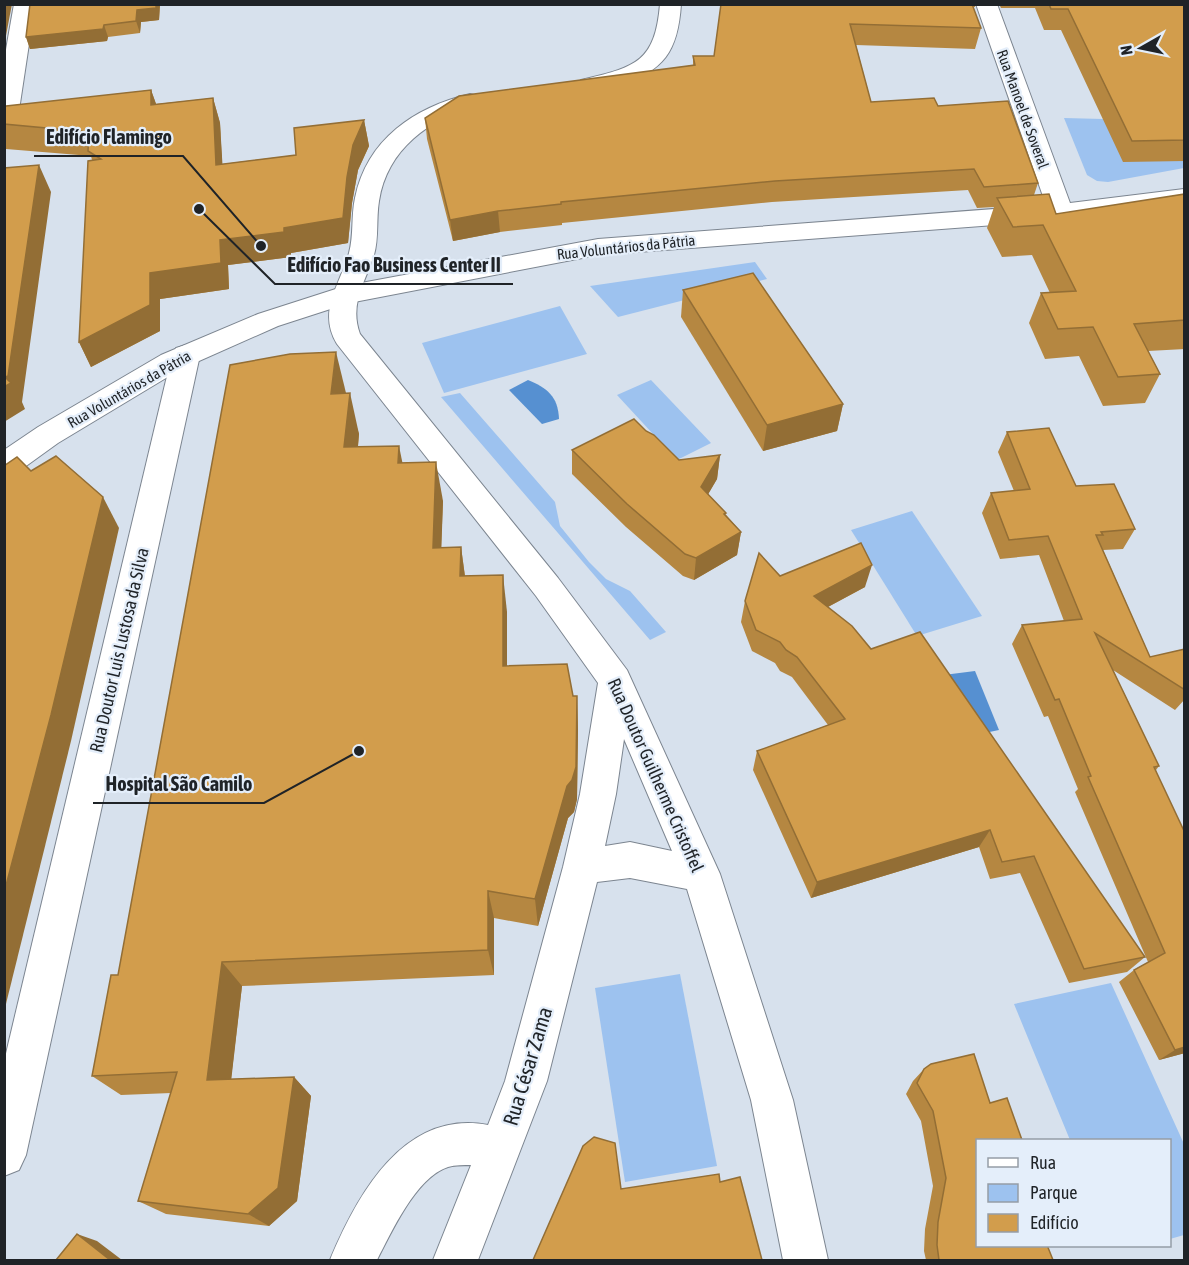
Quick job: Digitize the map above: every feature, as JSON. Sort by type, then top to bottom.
[{"type":"street","points":[[6,127],[13,35],[25,4]]},
{"type":"street","points":[[568,88],[621,78],[648,66],[662,49],[670,28],[671,4]]},
{"type":"street","name":"Rua Manoel de Soveral","points":[[982,12],[1061,212]]},
{"type":"street","name":"Rua Doutor Guilherme Cristoffel","points":[[493,98],[459,103],[435,112],[410,127],[396,140],[381,163],[368,191],[361,253],[345,295],[341,313],[342,325],[348,338],[547,587],[615,680],[701,874],[772,1100],[806,1260]]},
{"type":"street","name":"Rua Voluntários da Pátria","points":[[4,466],[48,435],[171,362],[268,320],[345,295],[598,248],[1061,212],[1185,197]]},
{"type":"street","name":"Rua Doutor Luis Lustosa da Silva","points":[[4,1155],[186,355]]},
{"type":"street","name":"Rua César Zama","points":[[456,1260],[526,1082],[582,867],[598,794],[615,680]]},
{"type":"street","points":[[582,867],[630,860],[701,874]]},
{"type":"street","points":[[353,1260],[390,1190],[410,1166],[430,1152],[455,1143],[480,1142],[501,1149]]},
{"type":"green space","points":[[1064,118],[1103,119],[1184,161],[1184,168],[1108,182],[1097,181],[1087,175]]},
{"type":"green space","points":[[755,262],[767,279],[618,317],[590,286]]},
{"type":"green space","points":[[560,306],[587,354],[444,393],[422,343]]},
{"type":"green space","points":[[651,380],[711,443],[677,460],[617,395]]},
{"type":"green space","points":[[460,393],[555,502],[560,526],[589,562],[606,579],[630,591],[666,632],[650,640],[441,397]]},
{"type":"green space","points":[[912,511],[982,616],[917,636],[851,530]]},
{"type":"green space","points":[[680,974],[717,1166],[625,1182],[595,988]]},
{"type":"green space","points":[[1111,983],[1184,1144],[1184,1235],[1171,1239],[1171,1139],[1070,1139],[1014,1004]]},
{"type":"shaded area","points":[[528,380],[541,386],[554,399],[559,419],[542,424],[509,390]]},
{"type":"shaded area","points":[[975,671],[999,730],[975,735],[928,677]]},
{"type":"building","points":[[30,4],[156,4],[156,8],[137,10],[136,21],[104,25],[103,29],[26,37]]},
{"type":"building","points":[[721,4],[972,4],[981,28],[850,24],[871,102],[934,98],[938,106],[1008,101],[1038,183],[984,187],[974,169],[775,181],[561,202],[561,204],[498,211],[450,220],[425,118],[459,96],[695,65],[693,56],[714,56]]},
{"type":"building","points":[[1049,4],[1185,4],[1185,140],[1132,141],[1068,9],[1051,9]]},
{"type":"building","points":[[151,90],[151,105],[213,98],[216,165],[296,155],[294,128],[364,120],[353,145],[343,218],[284,228],[284,232],[220,240],[221,263],[150,273],[150,305],[79,342],[88,161],[101,159],[88,151],[89,132],[4,124],[4,107]]},
{"type":"building","points":[[39,165],[8,376],[5,377],[11,383],[4,387],[4,168]]},
{"type":"building","points":[[1049,194],[1056,214],[1185,194],[1185,320],[1134,324],[1160,374],[1118,377],[1093,327],[1058,329],[1041,293],[1076,291],[1043,225],[1013,227],[997,198]]},
{"type":"building","points":[[753,273],[843,404],[767,425],[683,290]]},
{"type":"building","points":[[336,352],[331,394],[350,393],[344,447],[399,446],[398,463],[436,462],[433,548],[461,547],[460,576],[503,575],[503,666],[567,664],[573,696],[577,696],[576,767],[572,780],[567,786],[535,899],[488,891],[488,950],[222,962],[207,1080],[294,1077],[278,1188],[248,1214],[138,1201],[177,1072],[92,1076],[111,975],[118,975],[230,365],[290,354]]},
{"type":"building","points":[[634,419],[679,460],[720,455],[701,487],[741,532],[696,558],[685,554],[627,504],[572,450]]},
{"type":"building","points":[[1049,428],[1076,486],[1114,484],[1135,529],[1101,532],[1103,535],[1096,535],[1150,657],[1185,649],[1185,690],[1095,633],[1159,766],[1154,767],[1185,833],[1185,1047],[1175,1050],[1134,970],[1165,953],[1088,777],[1091,776],[1059,699],[1055,700],[1022,625],[1082,619],[1048,536],[1009,540],[991,493],[1030,489],[1007,432]]},
{"type":"building","points":[[56,456],[103,497],[51,715],[4,893],[4,466],[17,457],[31,471]]},
{"type":"building","points":[[861,543],[872,565],[814,596],[852,626],[871,649],[920,632],[1145,957],[1084,969],[1034,856],[1002,862],[990,830],[817,882],[757,751],[845,719],[797,657],[786,650],[780,642],[756,630],[745,601],[759,553],[780,576]]},
{"type":"building","points":[[974,1054],[990,1103],[1007,1098],[1022,1139],[976,1139],[976,1247],[1048,1247],[1053,1260],[939,1260],[938,1222],[946,1178],[933,1111],[917,1083],[924,1069],[931,1064]]},
{"type":"building","points":[[594,1137],[615,1143],[621,1189],[719,1174],[720,1182],[740,1177],[762,1260],[533,1260],[583,1146]]},
{"type":"building","points":[[77,1234],[110,1260],[56,1260]]},
{"type":"place","name":"Edifício Fao Business Center II","points":[[199,209]]},
{"type":"place","name":"Edifício Flamingo","points":[[261,246]]},
{"type":"place","name":"Hospital São Camilo","points":[[359,751]]}]
